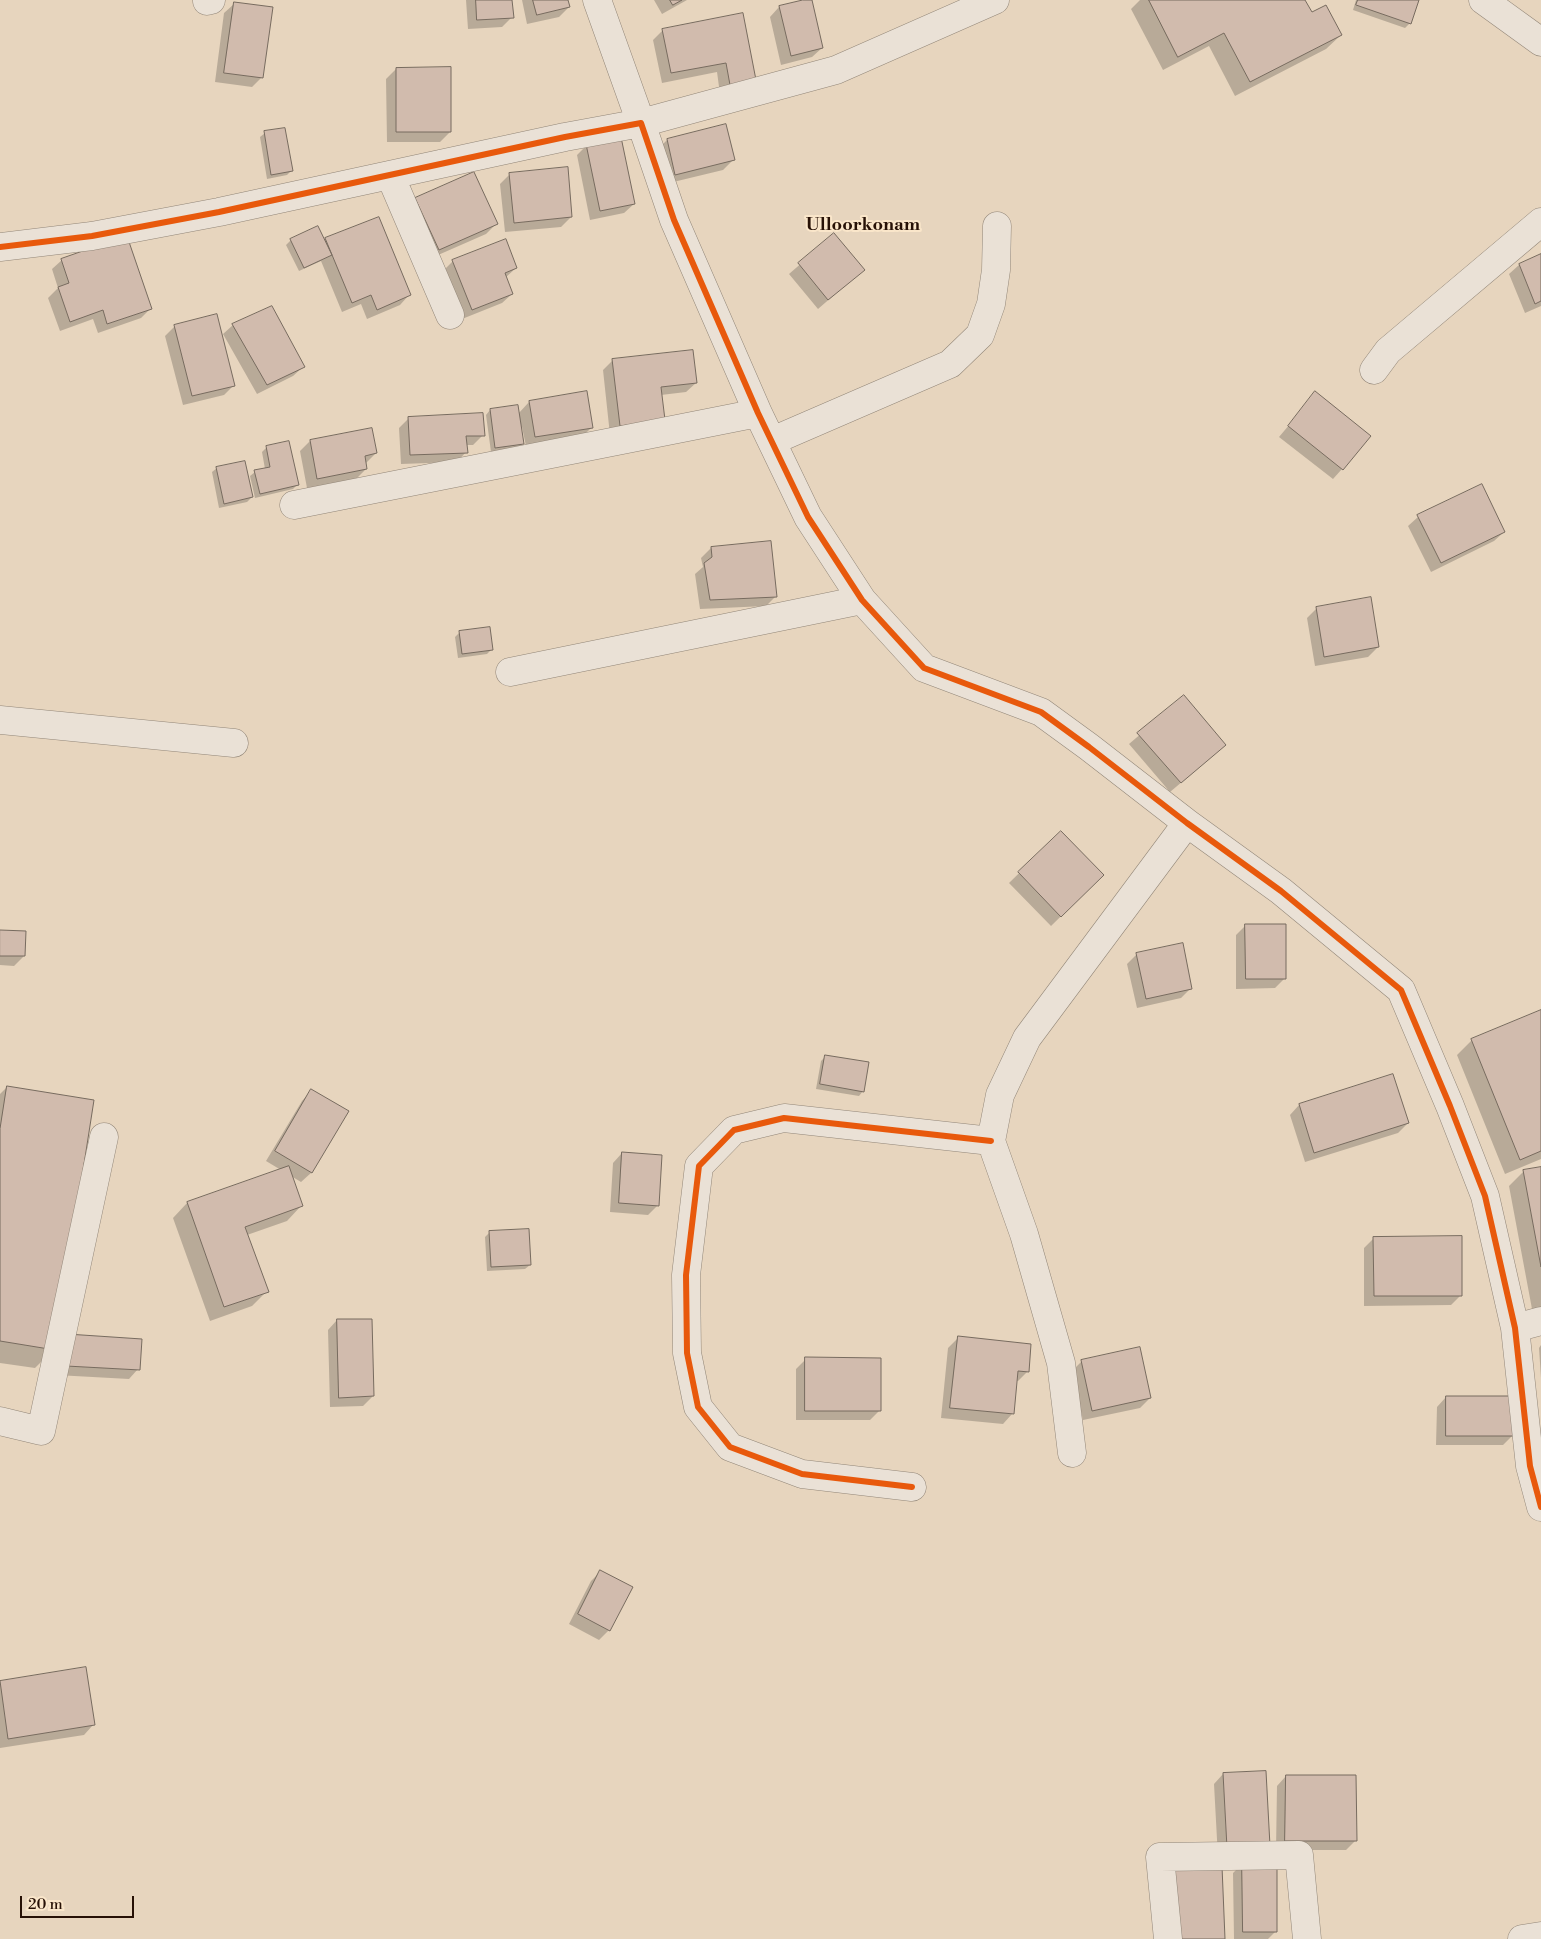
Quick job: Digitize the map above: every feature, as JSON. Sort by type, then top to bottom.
[{"type":"street","points":[[597,0],[674,220],[758,413],[808,517],[862,600],[924,668],[1041,712],[1280,891],[1401,990],[1450,1106],[1485,1196],[1515,1328],[1530,1466],[1541,1507]]},
{"type":"street","points":[[0,247],[92,236],[219,212],[565,137],[641,123],[836,70],[995,0]]},
{"type":"street","points":[[1483,0],[1541,42]]},
{"type":"street","points":[[390,175],[450,315]]},
{"type":"street","points":[[1374,370],[1388,351],[1541,222]]},
{"type":"street","points":[[772,442],[950,364],[980,335],[991,304],[996,270],[997,226]]},
{"type":"street","points":[[294,505],[758,413]]},
{"type":"street","points":[[510,672],[862,600]]},
{"type":"street","points":[[0,720],[234,743]]},
{"type":"street","points":[[1072,1453],[1061,1363],[1024,1234],[991,1141],[1000,1095],[1027,1038],[1187,823]]},
{"type":"street","points":[[912,1487],[802,1474],[730,1447],[698,1407],[687,1353],[686,1275],[700,1166],[734,1130],[784,1118],[991,1141]]},
{"type":"street","points":[[0,1421],[41,1431],[104,1137]]},
{"type":"street","points":[[1515,1328],[1541,1321]]},
{"type":"street","points":[[1168,1939],[1160,1857],[1299,1855],[1307,1939]]},
{"type":"street","points":[[1522,1939],[1541,1936]]},
{"type":"building","points":[[476,0],[512,0],[514,18],[477,20]]},
{"type":"building","points":[[533,0],[568,0],[570,7],[537,15]]},
{"type":"building","points":[[670,0],[682,0],[673,5]]},
{"type":"building","points":[[803,0],[812,0],[823,48],[791,56],[779,6]]},
{"type":"building","points":[[1149,0],[1305,0],[1312,12],[1326,5],[1342,35],[1250,82],[1224,33],[1178,57]]},
{"type":"building","points":[[1358,0],[1419,0],[1411,24],[1356,5]]},
{"type":"building","points":[[234,2],[273,7],[263,78],[224,73]]},
{"type":"building","points":[[743,13],[756,80],[730,85],[726,63],[671,73],[662,29]]},
{"type":"building","points":[[451,67],[451,132],[396,132],[396,68]]},
{"type":"building","points":[[726,124],[735,160],[675,175],[667,139]]},
{"type":"building","points":[[285,128],[293,171],[271,175],[264,131]]},
{"type":"building","points":[[621,137],[635,204],[600,211],[586,144]]},
{"type":"building","points":[[568,167],[572,217],[514,223],[509,173]]},
{"type":"building","points":[[474,172],[498,224],[439,250],[415,198]]},
{"type":"building","points":[[379,217],[411,295],[377,310],[371,295],[352,303],[325,238]]},
{"type":"building","points":[[318,226],[332,255],[304,268],[290,239]]},
{"type":"building","points":[[834,233],[865,270],[828,300],[798,263]]},
{"type":"building","points":[[127,236],[152,309],[107,324],[103,310],[70,322],[58,287],[69,283],[61,259]]},
{"type":"building","points":[[506,239],[517,268],[505,273],[513,294],[472,310],[452,260]]},
{"type":"building","points":[[1541,254],[1541,301],[1535,304],[1519,264]]},
{"type":"building","points":[[272,306],[305,367],[267,385],[232,324]]},
{"type":"building","points":[[217,314],[235,386],[192,396],[174,325]]},
{"type":"building","points":[[693,350],[697,383],[661,387],[665,420],[620,426],[612,359]]},
{"type":"building","points":[[587,391],[593,428],[535,437],[529,401]]},
{"type":"building","points":[[1315,391],[1371,436],[1343,470],[1288,426]]},
{"type":"building","points":[[518,405],[524,444],[495,448],[490,409]]},
{"type":"building","points":[[483,413],[485,436],[466,436],[468,453],[410,455],[408,417]]},
{"type":"building","points":[[372,428],[377,453],[365,456],[367,469],[317,479],[310,440]]},
{"type":"building","points":[[289,441],[299,485],[260,494],[254,470],[270,467],[266,446]]},
{"type":"building","points":[[245,461],[253,497],[224,504],[216,467]]},
{"type":"building","points":[[1482,484],[1505,532],[1441,563],[1417,515]]},
{"type":"building","points":[[771,541],[777,597],[710,600],[704,563],[712,557],[711,547]]},
{"type":"building","points":[[1371,597],[1379,647],[1324,657],[1316,607]]},
{"type":"building","points":[[490,627],[493,650],[462,654],[459,631]]},
{"type":"building","points":[[1184,695],[1226,745],[1181,783],[1137,733]]},
{"type":"building","points":[[1061,831],[1104,875],[1061,917],[1018,872]]},
{"type":"building","points":[[1245,924],[1286,924],[1286,979],[1246,979]]},
{"type":"building","points":[[0,930],[26,931],[25,956],[0,956]]},
{"type":"building","points":[[1183,943],[1192,989],[1146,999],[1136,953]]},
{"type":"building","points":[[1541,1010],[1541,1151],[1520,1160],[1471,1039]]},
{"type":"building","points":[[825,1055],[869,1062],[864,1092],[820,1084]]},
{"type":"building","points":[[1393,1074],[1409,1123],[1314,1153],[1299,1104]]},
{"type":"building","points":[[7,1086],[94,1100],[55,1350],[0,1341],[0,1129]]},
{"type":"building","points":[[311,1089],[349,1111],[312,1173],[275,1151]]},
{"type":"building","points":[[622,1152],[662,1155],[659,1206],[619,1203]]},
{"type":"building","points":[[289,1166],[303,1206],[245,1227],[269,1292],[224,1307],[187,1202]]},
{"type":"building","points":[[1541,1167],[1541,1267],[1523,1170]]},
{"type":"building","points":[[529,1229],[531,1265],[491,1267],[489,1231]]},
{"type":"building","points":[[1462,1236],[1462,1296],[1374,1296],[1373,1237]]},
{"type":"building","points":[[337,1319],[372,1319],[374,1396],[339,1398]]},
{"type":"building","points":[[67,1334],[142,1339],[140,1370],[66,1366]]},
{"type":"building","points":[[958,1336],[1031,1344],[1029,1372],[1018,1371],[1014,1414],[950,1408]]},
{"type":"building","points":[[1140,1347],[1151,1398],[1092,1411],[1081,1360]]},
{"type":"building","points":[[805,1357],[881,1358],[881,1411],[805,1411]]},
{"type":"building","points":[[1446,1396],[1514,1396],[1514,1436],[1446,1436]]},
{"type":"building","points":[[600,1570],[633,1587],[610,1631],[578,1614]]},
{"type":"building","points":[[86,1667],[95,1725],[8,1739],[0,1681]]},
{"type":"building","points":[[1266,1771],[1270,1846],[1227,1848],[1223,1773]]},
{"type":"building","points":[[1286,1775],[1356,1775],[1357,1841],[1285,1841]]},
{"type":"building","points":[[1242,1862],[1277,1862],[1277,1932],[1243,1932]]},
{"type":"building","points":[[1222,1866],[1225,1939],[1178,1939],[1175,1867]]},
{"type":"cycle path","points":[[0,247],[92,236],[219,212],[565,137],[641,123],[674,220],[758,413],[808,517],[862,600],[924,668],[1041,712],[1187,823],[1281,891],[1401,990],[1450,1106],[1485,1196],[1515,1328],[1530,1466],[1541,1507]]},
{"type":"cycle path","points":[[912,1487],[802,1474],[730,1447],[698,1407],[687,1353],[686,1275],[699,1166],[734,1130],[784,1118],[991,1141]]},
{"type":"district","name":"Ulloorkonam","points":[[863,226]]}]
